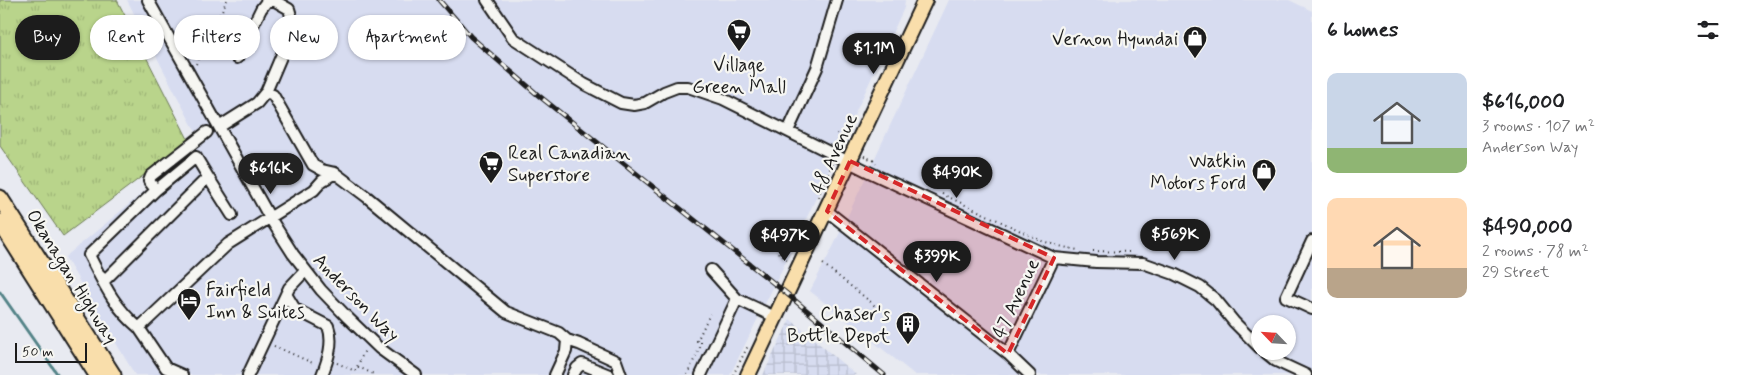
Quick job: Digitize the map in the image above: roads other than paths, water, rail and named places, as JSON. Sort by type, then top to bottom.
[{"type":"highway","name":"Okanagan Highway","points":[[0,198],[113,375]]},
{"type":"highway","name":"Okanagan Highway","points":[[0,222],[97,375]]},
{"type":"main road","name":"48 Avenue","points":[[748,375],[925,0]]},
{"type":"street","name":"Anderson Way","points":[[148,0],[270,218],[305,271],[321,290],[379,348],[416,375]]},
{"type":"street","points":[[487,0],[513,38],[584,84],[621,103],[634,105],[645,103],[677,87],[688,87],[723,99],[933,202],[1054,258],[1096,262],[1143,263],[1174,274],[1200,287],[1216,300],[1251,339]]},
{"type":"street","points":[[788,130],[817,68],[837,0]]},
{"type":"street","points":[[219,128],[257,103],[266,92],[294,26],[289,9],[275,1],[267,1],[258,15]]},
{"type":"street","points":[[266,92],[273,95],[313,165],[322,170],[335,173],[367,197],[506,312],[559,333],[567,340],[616,361],[621,375]]},
{"type":"street","points":[[156,190],[149,181],[151,176],[207,132]]},
{"type":"street","points":[[182,375],[166,368],[139,328],[127,318],[114,302],[89,255],[156,190],[196,157],[232,215]]},
{"type":"street","points":[[139,328],[228,244],[314,190],[322,181],[335,173]]},
{"type":"street","points":[[103,282],[208,177]]},
{"type":"street","points":[[826,211],[1008,354],[1030,375]]},
{"type":"street","points":[[1312,241],[1286,297],[1312,309]]},
{"type":"street","name":"47 Avenue","points":[[1008,354],[1054,258]]},
{"type":"street","points":[[711,270],[737,299],[775,317]]},
{"type":"street","points":[[248,375],[286,294],[297,278],[305,271]]},
{"type":"street","points":[[286,294],[295,309],[328,326],[331,333],[330,350],[322,375]]},
{"type":"street","points":[[701,375],[737,299]]},
{"type":"street","points":[[555,375],[566,350],[567,340]]},
{"type":"street","points":[[1275,360],[1306,375]]},
{"type":"street","points":[[574,375],[577,368],[582,364],[609,375]]},
{"type":"waterway","points":[[0,292],[58,375]]},
{"type":"railway","points":[[439,0],[471,37],[538,95],[786,293],[884,375]]},
{"type":"place","name":"Village Green Mall","points":[[739,52]]},
{"type":"place","name":"Vernon Hyundai","points":[[1195,59]]},
{"type":"place","name":"Real Canadian Superstore","points":[[491,184]]},
{"type":"place","name":"Watkin Motors Ford","points":[[1264,192]]},
{"type":"place","name":"Fairfield Inn & Suites","points":[[189,321]]},
{"type":"place","name":"Chaser's Bottle Depot","points":[[908,345]]}]
